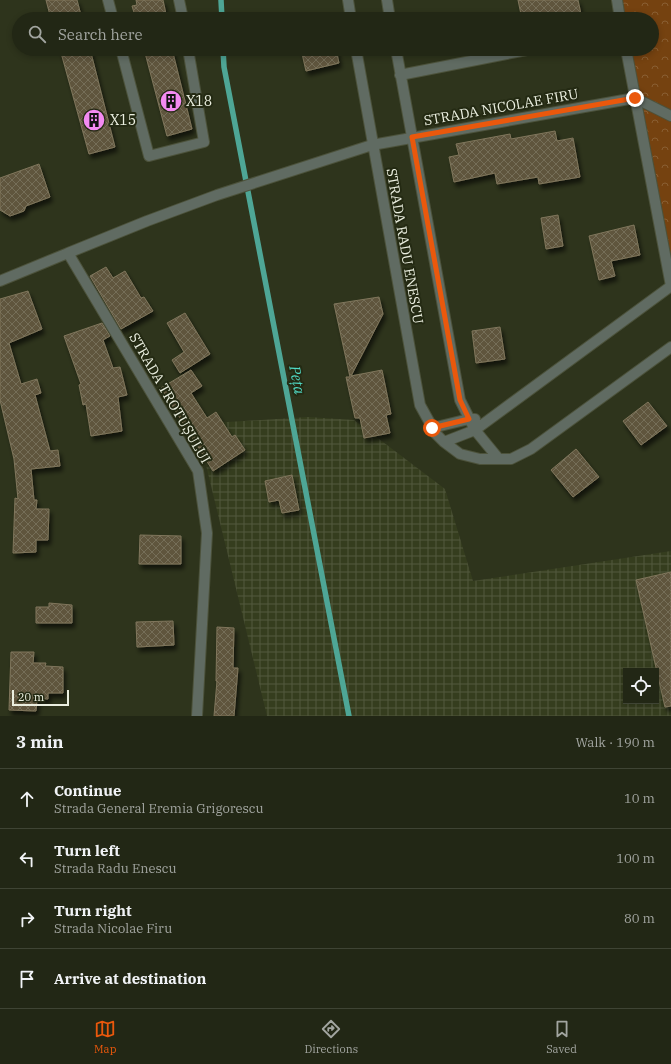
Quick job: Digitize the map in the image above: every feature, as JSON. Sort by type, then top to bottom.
[{"type":"street","points":[[108,0],[111,12]]},
{"type":"street","points":[[179,0],[181,12]]},
{"type":"street","points":[[348,0],[350,12]]},
{"type":"street","points":[[387,0],[389,12]]},
{"type":"street","points":[[617,0],[619,12]]},
{"type":"street","points":[[123,56],[149,156],[204,142],[189,56]]},
{"type":"street","name":"STRADA RADU ENESCU","points":[[357,56],[420,405],[432,428],[444,442],[460,454],[480,458],[512,459],[531,449],[671,347]]},
{"type":"street","name":"STRADA RADU ENESCU","points":[[397,56],[460,400],[475,430],[498,458]]},
{"type":"street","points":[[400,75],[496,56]]},
{"type":"street","points":[[444,442],[475,430],[671,286],[627,56]]},
{"type":"street","points":[[635,98],[671,116]]},
{"type":"street","name":"STRADA NICOLAE FIRU","points":[[68,253],[147,220],[217,195],[372,145],[635,98]]},
{"type":"street","points":[[0,281],[68,253]]},
{"type":"street","name":"STRADA TROTUȘULUI","points":[[68,253],[198,471],[207,533],[197,716]]},
{"type":"street","points":[[432,428],[469,419],[487,421]]},
{"type":"shaded area","points":[[308,417],[354,420],[445,489],[473,581],[671,551],[671,716],[267,716],[196,424]]},
{"type":"green space","points":[[617,0],[671,0],[671,286],[627,56],[659,56],[659,12],[619,12]]},
{"type":"building","points":[[46,0],[77,0],[80,12],[49,12]]},
{"type":"building","points":[[136,0],[163,0],[166,12],[134,12],[132,6],[137,5]]},
{"type":"building","points":[[518,0],[578,0],[581,12],[521,12]]},
{"type":"building","name":"X15","points":[[62,56],[92,56],[115,147],[89,154]]},
{"type":"building","name":"X18","points":[[146,56],[174,56],[192,129],[167,136]]},
{"type":"building","points":[[303,56],[338,56],[339,63],[306,71]]},
{"type":"building","points":[[555,131],[557,141],[573,138],[580,177],[539,184],[538,177],[497,184],[495,173],[454,182],[449,157],[459,155],[456,144],[510,134],[511,139]]},
{"type":"building","points":[[39,164],[50,197],[26,206],[24,211],[10,216],[0,210],[0,178]]},
{"type":"building","points":[[558,215],[563,246],[546,249],[541,218]]},
{"type":"building","points":[[634,225],[640,255],[611,261],[615,276],[599,280],[589,236]]},
{"type":"building","points":[[106,267],[113,278],[125,271],[141,298],[144,297],[153,311],[121,329],[90,276]]},
{"type":"building","points":[[28,291],[42,329],[9,343],[21,384],[37,379],[41,393],[35,395],[50,451],[58,450],[60,466],[31,469],[34,500],[37,500],[36,509],[49,509],[48,540],[36,540],[36,552],[13,553],[15,498],[18,499],[14,459],[0,400],[0,299]]},
{"type":"building","points":[[379,297],[383,314],[351,376],[382,370],[391,414],[386,415],[390,433],[364,438],[360,418],[355,418],[346,377],[350,377],[334,304]]},
{"type":"building","points":[[185,313],[210,354],[180,373],[172,360],[184,352],[167,323]]},
{"type":"building","points":[[102,323],[110,336],[103,340],[113,368],[120,367],[127,395],[118,397],[122,431],[91,436],[86,404],[83,405],[79,385],[81,384],[64,336]]},
{"type":"building","points":[[500,327],[505,359],[476,363],[472,331]]},
{"type":"building","points":[[191,370],[202,386],[191,393],[207,418],[216,412],[232,437],[235,435],[245,450],[213,471],[161,388]]},
{"type":"building","points":[[648,402],[667,426],[641,445],[623,421]]},
{"type":"building","points":[[576,449],[599,477],[573,497],[551,470]]},
{"type":"building","points":[[292,475],[299,510],[282,513],[279,500],[269,502],[265,481]]},
{"type":"building","points":[[140,535],[181,536],[181,564],[139,564]]},
{"type":"building","points":[[671,572],[671,706],[665,707],[659,681],[659,668],[656,668],[636,580]]},
{"type":"building","points":[[49,603],[72,605],[72,623],[36,623],[36,607],[49,607]]},
{"type":"building","points":[[173,621],[174,645],[137,647],[136,622]]},
{"type":"building","points":[[217,627],[234,628],[233,668],[238,668],[234,716],[214,716],[217,681]]},
{"type":"building","points":[[11,652],[34,652],[33,663],[46,663],[45,666],[63,667],[63,693],[48,693],[48,699],[37,699],[36,711],[9,710]]},
{"type":"waterway","name":"Peța","points":[[221,0],[222,12]]},
{"type":"waterway","name":"Peța","points":[[223,56],[224,67],[349,716]]},
{"type":"place","name":"X18","points":[[171,101]]},
{"type":"place","name":"X15","points":[[94,120]]},
{"type":"route","points":[[432,428],[469,419],[460,400],[412,137],[635,98]]}]
